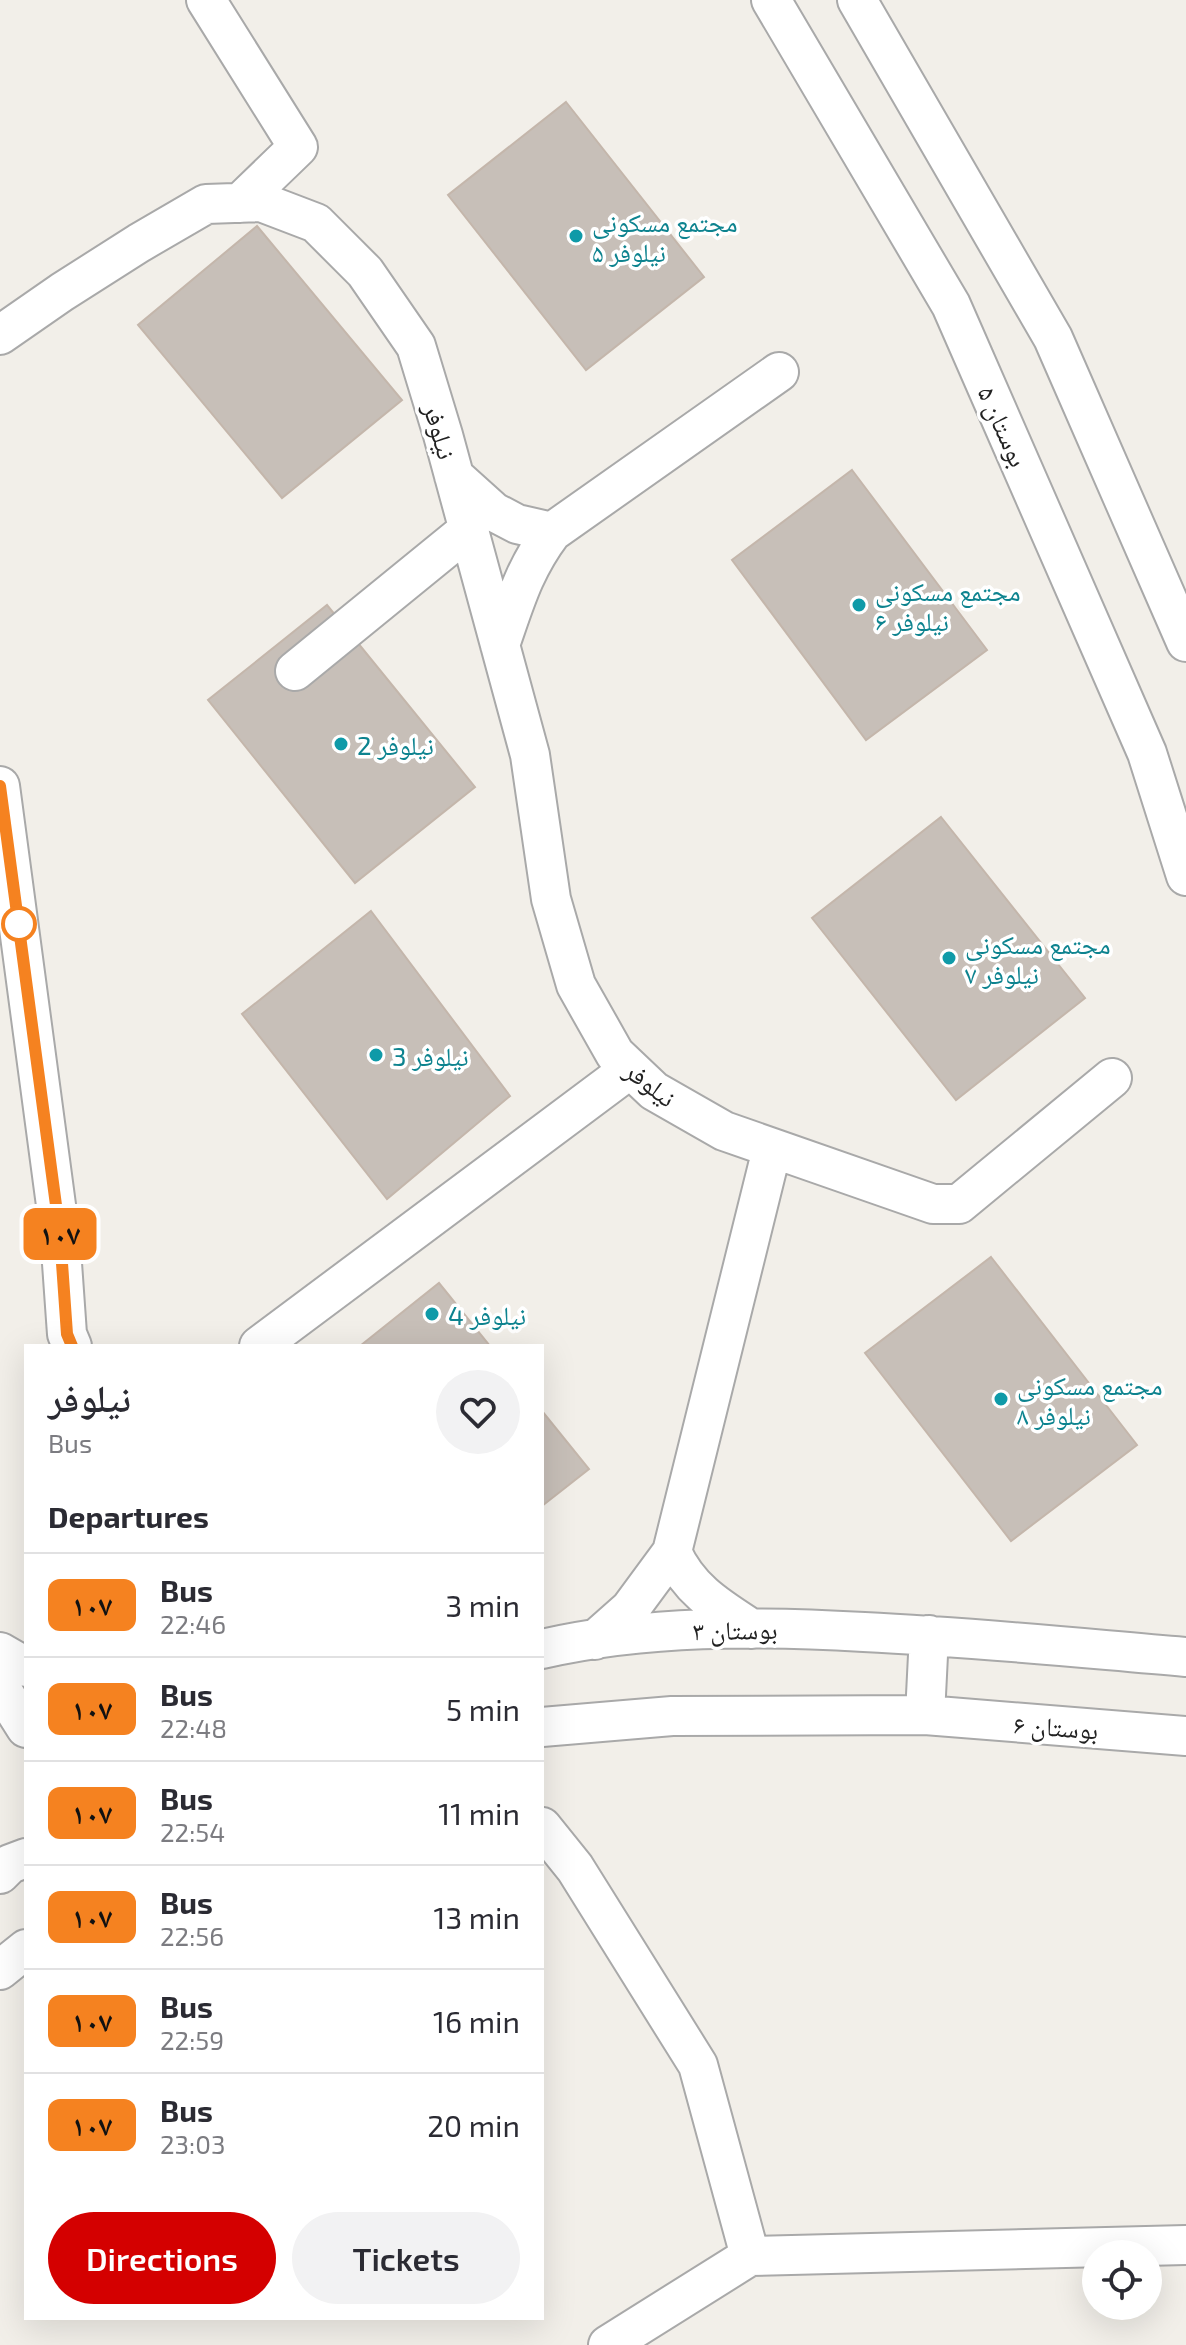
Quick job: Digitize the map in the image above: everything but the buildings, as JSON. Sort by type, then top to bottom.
[{"type":"street","points":[[206,0],[298,147],[240,203]]},
{"type":"street","name":"بوستان ۵","points":[[771,0],[951,305],[1147,753],[1186,876]]},
{"type":"street","points":[[857,0],[1053,338],[1186,642]]},
{"type":"street","name":"نیلوفر","points":[[0,335],[139,243],[206,204],[261,202],[316,223],[365,272],[416,346],[530,755],[551,899],[576,985],[615,1054],[654,1091],[724,1131],[933,1204],[959,1204],[1112,1078]]},
{"type":"street","points":[[500,645],[523,578],[534,555],[552,532],[779,372]]},
{"type":"street","points":[[454,476],[494,512],[517,524],[552,532]]},
{"type":"street","points":[[295,671],[468,530]]},
{"type":"street","points":[[0,786],[60,1235],[67,1334],[71,1344]]},
{"type":"street","points":[[262,1344],[630,1069]]},
{"type":"street","points":[[595,1640],[630,1609],[672,1552],[772,1149]]},
{"type":"street","points":[[672,1552],[682,1572],[697,1589],[752,1629]]},
{"type":"street","name":"بوستان ۳","points":[[544,1649],[672,1630],[793,1628],[929,1635]]},
{"type":"street","points":[[544,1727],[672,1716],[925,1715],[929,1635],[1186,1657]]},
{"type":"street","points":[[0,1652],[24,1666]]},
{"type":"street","points":[[0,1687],[24,1725]]},
{"type":"street","name":"بوستان ۶","points":[[925,1715],[1186,1736]]},
{"type":"street","points":[[544,1829],[575,1868],[698,2065],[750,2256]]},
{"type":"street","points":[[0,1970],[24,1951]]},
{"type":"street","points":[[608,2345],[750,2256],[1186,2245]]},
{"type":"bus line","name":"۱۰۷","points":[[0,786],[60,1235],[67,1334],[71,1344]]},
{"type":"place","name":"مجتمع مسکونی نیلوفر ۵","points":[[576,236]]},
{"type":"place","name":"مجتمع مسکونی نیلوفر ۶","points":[[859,605]]},
{"type":"place","name":"نیلوفر 2","points":[[341,744]]},
{"type":"place","name":"مجتمع مسکونی نیلوفر ۷","points":[[949,958]]},
{"type":"place","name":"نیلوفر 3","points":[[376,1055]]},
{"type":"place","name":"نیلوفر 4","points":[[432,1314]]},
{"type":"place","name":"مجتمع مسکونی نیلوفر ۸","points":[[1001,1399]]}]
